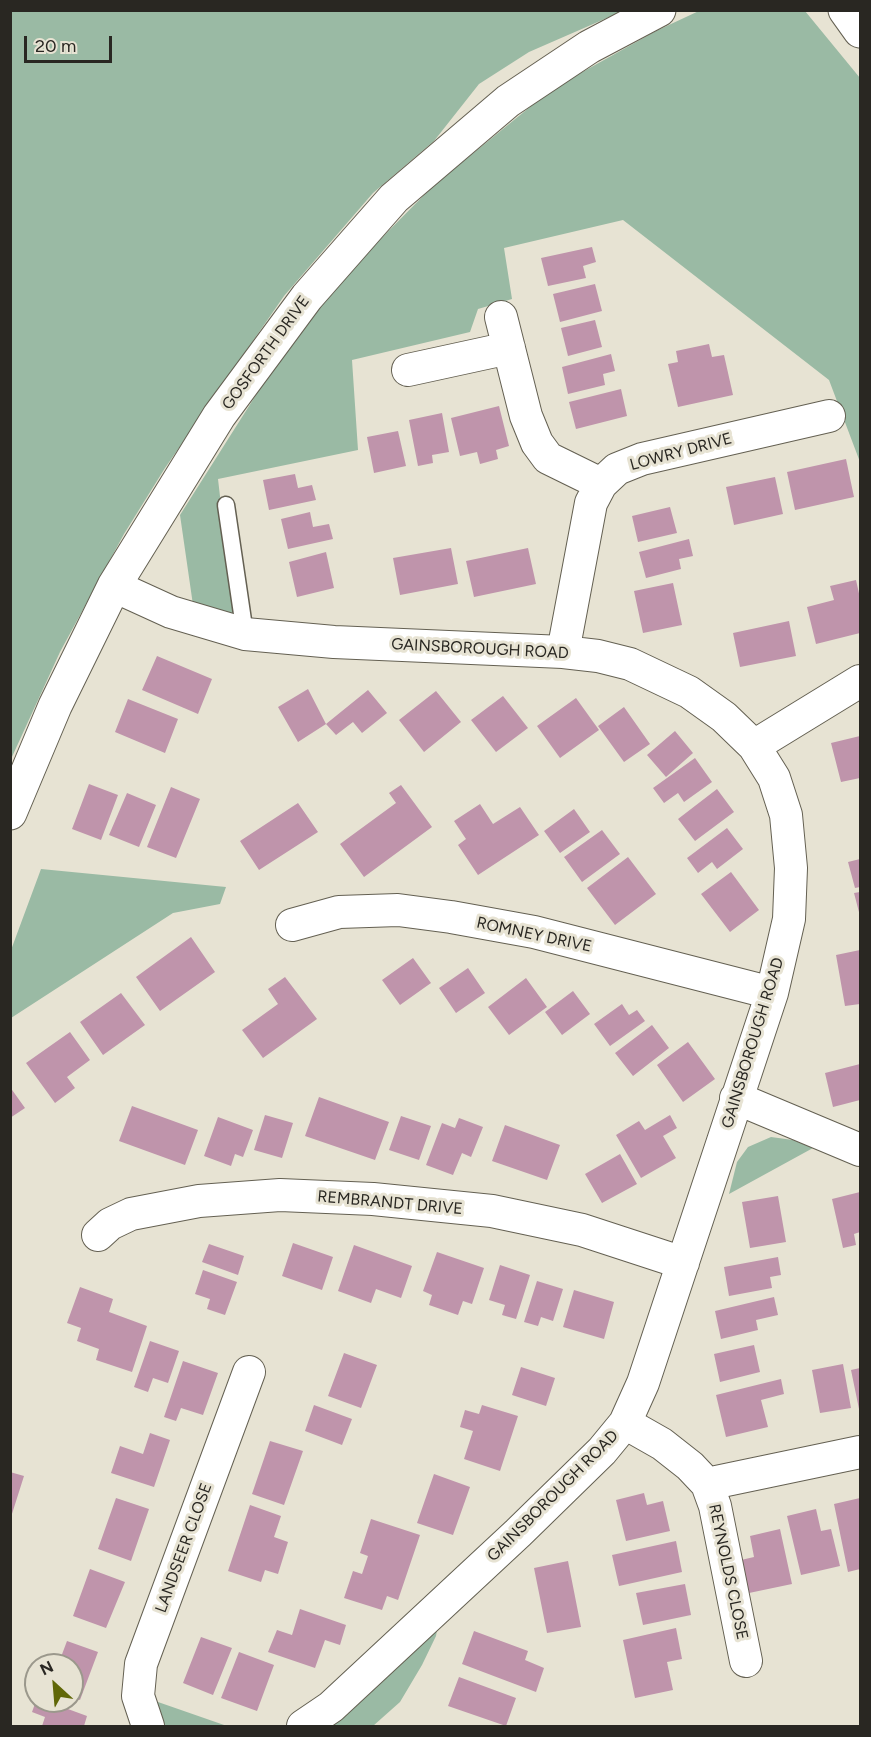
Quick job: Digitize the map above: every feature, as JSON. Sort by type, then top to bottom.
[{"type":"main road","name":"GOSFORTH DRIVE","points":[[10,813],[55,706],[114,586],[219,416],[306,297],[394,198],[508,101],[589,47],[659,10]]},
{"type":"main road","points":[[845,10],[861,31]]},
{"type":"street","points":[[501,317],[526,416],[537,443],[548,458],[601,484]]},
{"type":"street","points":[[408,370],[509,348]]},
{"type":"street","name":"LOWRY DRIVE","points":[[563,652],[591,503],[601,484],[617,469],[642,459],[829,416]]},
{"type":"street","name":"GAINSBOROUGH ROAD","points":[[114,586],[171,612],[245,634],[334,642],[563,652],[598,656],[630,664],[689,692],[724,717],[754,746],[774,778],[786,815],[791,868],[789,918],[772,993],[643,1383],[625,1423],[602,1451],[518,1533],[331,1707],[303,1726]]},
{"type":"street","points":[[754,746],[861,681]]},
{"type":"street","name":"ROMNEY DRIVE","points":[[292,925],[339,912],[398,910],[451,917],[534,932],[772,993]]},
{"type":"street","points":[[736,1098],[861,1150]]},
{"type":"street","name":"REMBRANDT DRIVE","points":[[98,1235],[110,1224],[131,1214],[199,1201],[280,1195],[362,1198],[514,1216],[582,1230],[682,1263]]},
{"type":"street","name":"LANDSEER CLOSE","points":[[148,1726],[138,1696],[141,1664],[249,1372]]},
{"type":"street","name":"REYNOLDS CLOSE","points":[[625,1423],[662,1444],[690,1466],[707,1484],[715,1506],[746,1661]]},
{"type":"street","name":"REYNOLDS CLOSE","points":[[707,1484],[861,1452]]},
{"type":"lane","points":[[226,505],[245,634]]},
{"type":"green space","points":[[701,10],[805,11],[860,78],[860,462],[829,380],[623,220],[504,248],[512,299],[478,309],[470,332],[352,360],[358,450],[218,479],[234,618],[193,605],[180,515],[275,365],[345,275],[433,186],[552,89],[656,31]]},
{"type":"green space","points":[[11,11],[623,11],[529,52],[479,84],[434,141],[373,193],[284,296],[165,468],[124,534],[60,652],[11,759]]},
{"type":"green space","points":[[41,869],[226,887],[220,904],[173,913],[11,1018],[11,950]]},
{"type":"green space","points":[[771,1137],[793,1140],[813,1148],[729,1194],[737,1162],[748,1147]]},
{"type":"green space","points":[[438,1625],[436,1636],[422,1665],[400,1702],[373,1726],[327,1726]]},
{"type":"green space","points":[[158,1702],[227,1726],[134,1726]]},
{"type":"building","points":[[592,247],[596,262],[583,266],[586,278],[548,286],[541,258]]},
{"type":"building","points":[[595,284],[602,311],[560,322],[553,294]]},
{"type":"building","points":[[595,320],[602,347],[568,356],[561,328]]},
{"type":"building","points":[[709,344],[712,357],[724,355],[733,395],[678,407],[668,364],[678,362],[676,351]]},
{"type":"building","points":[[611,354],[615,371],[603,374],[605,385],[568,394],[562,367]]},
{"type":"building","points":[[621,389],[627,416],[576,429],[569,402]]},
{"type":"building","points":[[499,406],[509,446],[496,450],[498,459],[480,464],[477,452],[460,456],[451,418]]},
{"type":"building","points":[[442,413],[449,452],[432,455],[433,463],[418,466],[409,420]]},
{"type":"building","points":[[398,431],[406,466],[374,473],[367,437]]},
{"type":"building","points":[[846,459],[854,497],[795,510],[787,472]]},
{"type":"building","points":[[295,474],[298,488],[312,485],[316,500],[269,510],[263,480]]},
{"type":"building","points":[[775,477],[783,514],[734,525],[726,487]]},
{"type":"building","points":[[670,507],[677,533],[638,542],[632,516]]},
{"type":"building","points":[[310,512],[313,527],[329,524],[333,539],[288,549],[281,519]]},
{"type":"building","points":[[689,539],[693,556],[679,559],[681,569],[646,578],[639,552]]},
{"type":"building","points":[[451,548],[458,584],[400,595],[393,558]]},
{"type":"building","points":[[528,548],[536,584],[474,597],[466,561]]},
{"type":"building","points":[[326,552],[334,588],[297,597],[289,562]]},
{"type":"building","points":[[856,580],[860,598],[860,633],[816,644],[807,607],[834,600],[830,586]]},
{"type":"building","points":[[673,583],[682,625],[643,633],[634,591]]},
{"type":"building","points":[[789,621],[796,656],[740,667],[733,633]]},
{"type":"building","points":[[157,656],[212,679],[198,714],[142,690]]},
{"type":"building","points":[[308,689],[326,724],[298,742],[278,707]]},
{"type":"building","points":[[368,690],[387,713],[362,733],[353,722],[336,735],[326,724]]},
{"type":"building","points":[[436,691],[461,722],[424,752],[399,720]]},
{"type":"building","points":[[503,696],[528,728],[496,752],[471,720]]},
{"type":"building","points":[[576,698],[599,730],[560,758],[537,726]]},
{"type":"building","points":[[128,699],[178,719],[165,753],[115,732]]},
{"type":"building","points":[[624,707],[650,744],[624,762],[598,726]]},
{"type":"building","points":[[675,731],[693,753],[666,777],[647,755]]},
{"type":"building","points":[[860,736],[860,778],[841,782],[831,743]]},
{"type":"building","points":[[695,758],[712,782],[684,802],[678,793],[664,803],[653,788]]},
{"type":"building","points":[[89,784],[118,795],[101,840],[72,829]]},
{"type":"building","points":[[401,785],[432,827],[364,877],[340,844],[396,803],[389,793]]},
{"type":"building","points":[[171,787],[200,799],[176,858],[147,847]]},
{"type":"building","points":[[717,789],[734,812],[695,841],[678,819]]},
{"type":"building","points":[[127,793],[156,805],[139,847],[109,835]]},
{"type":"building","points":[[298,803],[318,832],[259,870],[240,841]]},
{"type":"building","points":[[480,804],[493,824],[520,807],[539,835],[478,875],[458,845],[466,839],[454,821]]},
{"type":"building","points":[[574,809],[590,832],[560,853],[544,831]]},
{"type":"building","points":[[727,828],[743,849],[717,869],[712,862],[698,873],[687,858]]},
{"type":"building","points":[[602,830],[620,854],[582,882],[564,857]]},
{"type":"building","points":[[628,857],[656,894],[615,925],[587,888]]},
{"type":"building","points":[[860,859],[860,887],[855,888],[848,862]]},
{"type":"building","points":[[731,872],[759,910],[730,932],[701,894]]},
{"type":"building","points":[[860,892],[860,916],[854,893]]},
{"type":"building","points":[[191,937],[215,972],[160,1011],[136,977]]},
{"type":"building","points":[[860,950],[860,1004],[845,1006],[836,955]]},
{"type":"building","points":[[413,958],[431,983],[400,1005],[382,980]]},
{"type":"building","points":[[468,968],[485,993],[456,1013],[439,988]]},
{"type":"building","points":[[285,977],[317,1019],[263,1058],[242,1030],[278,1004],[268,989]]},
{"type":"building","points":[[526,978],[547,1007],[509,1035],[488,1007]]},
{"type":"building","points":[[573,991],[590,1014],[562,1035],[545,1012]]},
{"type":"building","points":[[121,993],[145,1025],[103,1055],[80,1022]]},
{"type":"building","points":[[622,1004],[629,1015],[637,1010],[645,1021],[610,1046],[594,1024]]},
{"type":"building","points":[[652,1025],[669,1048],[633,1076],[615,1053]]},
{"type":"building","points":[[70,1032],[90,1060],[67,1077],[75,1088],[55,1103],[26,1063]]},
{"type":"building","points":[[688,1042],[715,1079],[683,1102],[657,1065]]},
{"type":"building","points":[[860,1064],[860,1100],[833,1107],[825,1073]]},
{"type":"building","points":[[10,1087],[25,1108],[10,1118]]},
{"type":"building","points":[[319,1097],[389,1122],[375,1160],[305,1136]]},
{"type":"building","points":[[132,1106],[198,1130],[185,1165],[119,1141]]},
{"type":"building","points":[[265,1115],[293,1123],[282,1158],[254,1150]]},
{"type":"building","points":[[670,1115],[677,1128],[663,1136],[676,1158],[641,1178],[616,1135],[639,1121],[645,1130]]},
{"type":"building","points":[[401,1116],[431,1126],[419,1160],[389,1150]]},
{"type":"building","points":[[218,1117],[253,1130],[243,1157],[235,1154],[231,1166],[204,1156]]},
{"type":"building","points":[[459,1118],[483,1127],[471,1157],[462,1153],[453,1175],[426,1165],[442,1123],[455,1128]]},
{"type":"building","points":[[505,1125],[560,1145],[547,1180],[492,1161]]},
{"type":"building","points":[[620,1154],[637,1184],[602,1203],[585,1174]]},
{"type":"building","points":[[860,1192],[860,1232],[854,1234],[856,1245],[843,1248],[832,1199]]},
{"type":"building","points":[[778,1196],[786,1242],[750,1248],[742,1202]]},
{"type":"building","points":[[293,1243],[333,1257],[322,1290],[282,1276]]},
{"type":"building","points":[[209,1244],[244,1256],[238,1275],[202,1262]]},
{"type":"building","points":[[354,1245],[412,1266],[401,1298],[376,1289],[371,1303],[338,1291]]},
{"type":"building","points":[[437,1252],[484,1268],[472,1304],[463,1301],[458,1315],[429,1305],[432,1295],[423,1291]]},
{"type":"building","points":[[778,1257],[781,1275],[770,1277],[772,1288],[729,1296],[724,1267]]},
{"type":"building","points":[[500,1265],[530,1275],[516,1319],[502,1315],[505,1305],[489,1300]]},
{"type":"building","points":[[203,1270],[237,1282],[225,1315],[207,1309],[210,1299],[195,1294]]},
{"type":"building","points":[[537,1281],[563,1289],[553,1321],[541,1317],[538,1326],[524,1322]]},
{"type":"building","points":[[80,1287],[113,1299],[109,1312],[147,1326],[132,1372],[96,1360],[99,1349],[77,1341],[81,1328],[67,1323]]},
{"type":"building","points":[[574,1290],[614,1302],[604,1339],[563,1327]]},
{"type":"building","points":[[774,1297],[778,1315],[756,1320],[758,1330],[721,1339],[715,1311]]},
{"type":"building","points":[[150,1341],[179,1351],[168,1383],[153,1378],[148,1392],[134,1387]]},
{"type":"building","points":[[754,1345],[760,1372],[720,1382],[714,1354]]},
{"type":"building","points":[[344,1353],[377,1365],[361,1408],[328,1396]]},
{"type":"building","points":[[183,1361],[218,1373],[203,1415],[181,1408],[176,1421],[164,1417]]},
{"type":"building","points":[[843,1364],[851,1408],[820,1413],[812,1370]]},
{"type":"building","points":[[521,1367],[555,1378],[546,1406],[512,1395]]},
{"type":"building","points":[[860,1368],[860,1409],[859,1409],[851,1370]]},
{"type":"building","points":[[781,1379],[784,1394],[761,1400],[768,1427],[726,1437],[716,1395]]},
{"type":"building","points":[[314,1405],[352,1419],[342,1445],[305,1431]]},
{"type":"building","points":[[482,1405],[518,1416],[500,1471],[464,1459],[473,1431],[460,1427],[465,1410],[479,1414]]},
{"type":"building","points":[[150,1433],[170,1440],[154,1487],[111,1473],[120,1446],[143,1454]]},
{"type":"building","points":[[270,1441],[303,1451],[284,1505],[252,1494]]},
{"type":"building","points":[[10,1472],[24,1476],[11,1517],[10,1517]]},
{"type":"building","points":[[434,1474],[470,1487],[453,1535],[417,1523]]},
{"type":"building","points":[[644,1493],[647,1505],[663,1501],[670,1531],[626,1541],[616,1500]]},
{"type":"building","points":[[116,1498],[149,1509],[131,1561],[98,1549]]},
{"type":"building","points":[[860,1498],[860,1569],[848,1572],[834,1504]]},
{"type":"building","points":[[250,1505],[281,1516],[274,1537],[288,1542],[278,1574],[265,1570],[261,1582],[228,1571]]},
{"type":"building","points":[[816,1509],[821,1531],[831,1529],[840,1566],[801,1575],[787,1516]]},
{"type":"building","points":[[371,1519],[420,1535],[398,1600],[387,1596],[382,1610],[344,1598],[353,1571],[362,1574],[368,1556],[360,1553]]},
{"type":"building","points":[[780,1529],[792,1584],[749,1593],[741,1560],[754,1557],[750,1536]]},
{"type":"building","points":[[676,1541],[682,1572],[619,1586],[612,1555]]},
{"type":"building","points":[[568,1561],[581,1627],[547,1633],[534,1568]]},
{"type":"building","points":[[90,1569],[125,1582],[106,1628],[73,1616]]},
{"type":"building","points":[[685,1584],[691,1615],[643,1625],[636,1593]]},
{"type":"building","points":[[300,1609],[346,1625],[340,1645],[325,1640],[315,1668],[268,1652],[277,1630],[292,1635]]},
{"type":"building","points":[[676,1628],[682,1659],[667,1662],[673,1690],[635,1698],[623,1640]]},
{"type":"building","points":[[474,1631],[528,1651],[525,1660],[544,1668],[536,1692],[462,1664]]},
{"type":"building","points":[[201,1637],[232,1648],[213,1695],[183,1683]]},
{"type":"building","points":[[67,1641],[98,1652],[84,1689],[84,1653],[62,1653]]},
{"type":"building","points":[[239,1652],[274,1665],[257,1711],[221,1698]]},
{"type":"building","points":[[459,1677],[516,1698],[506,1726],[448,1706]]},
{"type":"building","points":[[35,1713],[79,1713],[87,1716],[84,1726],[42,1726],[45,1717]]}]
